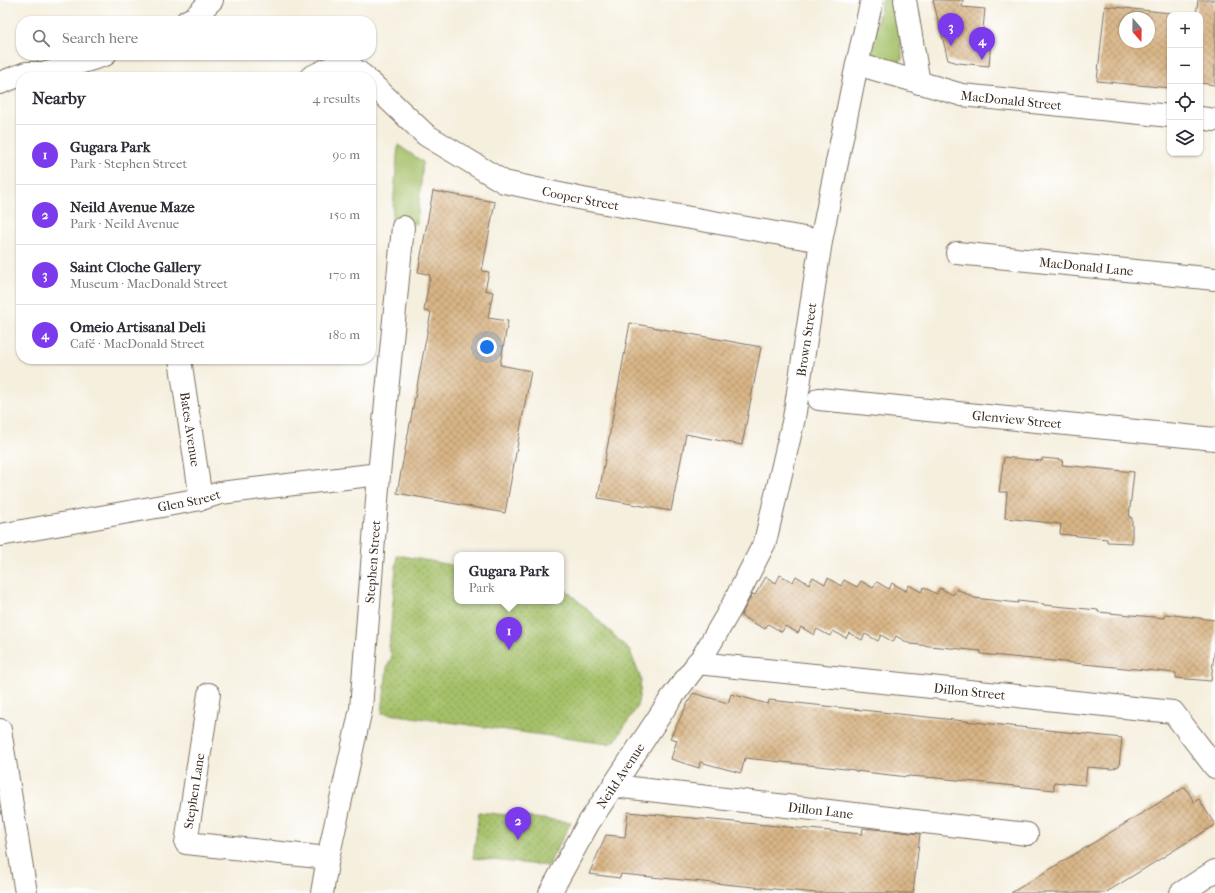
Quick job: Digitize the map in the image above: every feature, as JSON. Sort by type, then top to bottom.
[{"type":"street","points":[[195,16],[212,0]]},
{"type":"street","name":"Brown Street","points":[[697,663],[732,608],[765,542],[794,418],[821,241],[856,64],[872,0]]},
{"type":"street","points":[[905,0],[919,83]]},
{"type":"street","points":[[54,72],[91,60]]},
{"type":"street","name":"MacDonald Street","points":[[856,64],[962,95],[1167,116]]},
{"type":"street","points":[[321,72],[334,66],[353,68],[358,72]]},
{"type":"street","points":[[0,83],[16,77]]},
{"type":"street","name":"Cooper Street","points":[[376,88],[426,136],[504,182],[584,199],[821,241]]},
{"type":"street","points":[[0,97],[16,92]]},
{"type":"street","points":[[1203,118],[1215,120]]},
{"type":"street","name":"Stephen Street","points":[[322,893],[328,858],[361,709],[378,474],[403,227]]},
{"type":"street","name":"MacDonald Lane","points":[[957,253],[1215,279]]},
{"type":"street","name":"Bates Avenue","points":[[181,364],[201,499]]},
{"type":"street","name":"Glenview Street","points":[[819,399],[1215,439]]},
{"type":"street","name":"Glen Street","points":[[0,535],[201,499],[220,492],[378,474]]},
{"type":"street","name":"Dillon Street","points":[[697,663],[1173,712],[1215,767]]},
{"type":"street","name":"Neild Avenue","points":[[550,893],[588,824],[670,700],[697,663]]},
{"type":"street","name":"Stephen Lane","points":[[209,694],[186,843],[328,858]]},
{"type":"street","points":[[0,730],[26,893]]},
{"type":"street","name":"Dillon Lane","points":[[614,786],[1027,834]]},
{"type":"street","points":[[1181,893],[1215,871]]},
{"type":"green space","points":[[882,0],[896,0],[902,54],[902,60],[898,63],[878,59],[871,51]]},
{"type":"green space","points":[[398,145],[423,162],[417,224],[392,221]]},
{"type":"green space","points":[[397,555],[454,565],[454,604],[564,604],[564,589],[630,651],[641,679],[637,707],[615,741],[608,744],[382,713],[387,668],[392,656],[389,648]]},
{"type":"green space","points":[[479,812],[571,822],[548,866],[473,858]]},
{"type":"building","points":[[933,0],[963,0],[962,7],[985,9],[982,39],[991,40],[989,66],[958,63],[948,60]]},
{"type":"building","points":[[1198,0],[1215,0],[1215,85],[1203,83],[1203,12],[1196,12]]},
{"type":"building","points":[[1105,6],[1167,13],[1167,88],[1097,81]]},
{"type":"building","points":[[433,191],[495,202],[482,271],[489,272],[485,290],[493,292],[488,318],[508,321],[500,365],[531,371],[505,513],[397,493],[431,312],[424,311],[430,275],[418,272]]},
{"type":"building","points":[[630,323],[761,347],[742,445],[686,434],[671,511],[598,498]]},
{"type":"building","points":[[1004,457],[1042,461],[1042,458],[1063,460],[1062,465],[1134,472],[1129,517],[1132,518],[1132,543],[1107,542],[1107,539],[1060,534],[1061,524],[1005,518],[1007,492],[999,492]]},
{"type":"building","points":[[780,575],[793,582],[796,576],[809,584],[813,577],[825,584],[828,578],[841,586],[844,580],[857,587],[861,581],[873,588],[877,582],[889,589],[892,583],[906,591],[909,585],[921,592],[924,587],[936,594],[940,588],[953,595],[957,589],[974,598],[1018,603],[1018,601],[1098,610],[1098,612],[1164,618],[1165,614],[1215,620],[1215,646],[1211,681],[1176,678],[1176,673],[981,654],[981,651],[910,644],[896,636],[893,642],[881,635],[878,641],[865,634],[862,640],[849,633],[846,638],[833,631],[830,636],[817,629],[814,635],[801,627],[798,633],[785,626],[782,632],[768,624],[765,629],[741,616],[752,594],[755,595],[766,577],[776,583]]},
{"type":"building","points":[[693,693],[728,703],[731,694],[768,704],[769,700],[1122,738],[1119,766],[1112,769],[1087,767],[1085,785],[1054,782],[1054,790],[937,778],[908,777],[745,758],[741,773],[700,762],[699,768],[671,759],[677,740],[670,738]]},
{"type":"building","points":[[1185,787],[1194,802],[1199,799],[1215,825],[1105,893],[1011,893]]},
{"type":"building","points":[[628,812],[862,834],[863,828],[920,834],[913,893],[816,893],[621,874],[620,878],[589,874],[606,835],[625,837]]},
{"type":"place","name":"Saint Cloche Gallery","points":[[951,46]]},
{"type":"place","name":"Omeio Artisanal Deli","points":[[982,60]]},
{"type":"place","name":"Gugara Park","points":[[509,650]]},
{"type":"place","name":"Neild Avenue Maze","points":[[518,840]]}]
